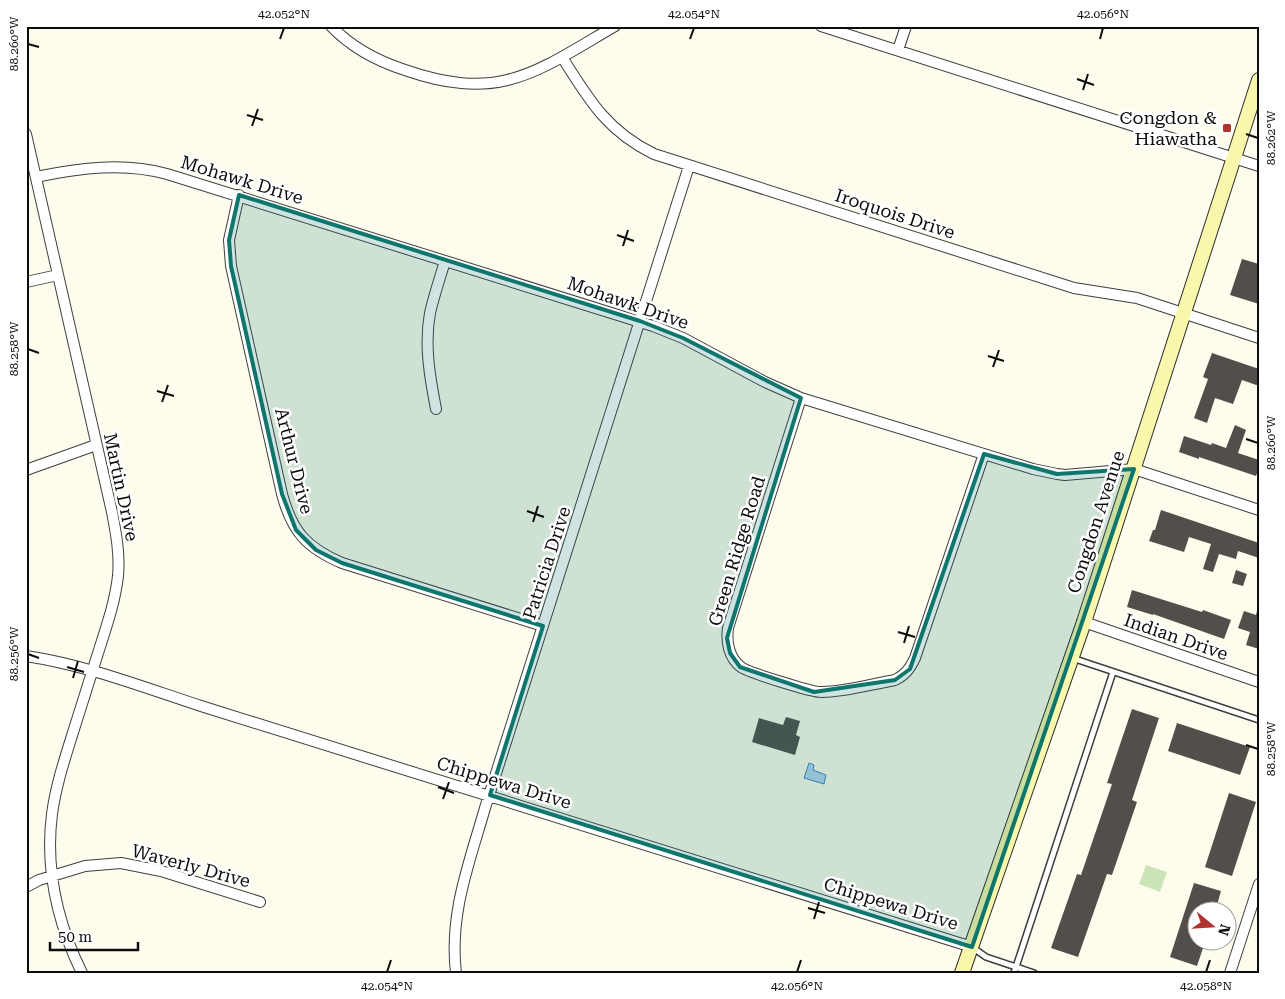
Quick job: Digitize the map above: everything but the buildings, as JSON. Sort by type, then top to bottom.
[{"type":"street","points":[[331,26],[352,45],[379,60],[428,78],[454,83],[482,84],[508,81],[532,72],[616,26]]},
{"type":"street","points":[[821,26],[1259,166]]},
{"type":"street","points":[[898,50],[906,26]]},
{"type":"street","name":"Iroquois Drive","points":[[562,57],[590,101],[614,128],[632,143],[648,151],[689,166],[1074,288],[1137,298],[1259,338]]},
{"type":"street","name":"Congdon Avenue","points":[[962,973],[1084,622],[1259,80]]},
{"type":"street","name":"Martin Drive","points":[[26,134],[112,512],[118,554],[118,574],[112,608],[58,783],[52,814],[50,846],[52,876],[68,944],[82,973]]},
{"type":"street","name":"Patricia Drive","points":[[456,973],[454,937],[459,895],[689,166]]},
{"type":"street","name":"Mohawk Drive","points":[[36,177],[97,167],[134,168],[167,174],[640,321],[683,338],[765,382],[801,398],[984,454],[1057,474],[1134,469],[1259,510]]},
{"type":"street","name":"Arthur Drive","points":[[239,195],[229,240],[232,266],[282,494],[287,512],[296,530],[308,544],[342,563],[544,626]]},
{"type":"street","points":[[436,409],[431,384],[428,329],[433,301],[445,261]]},
{"type":"street","points":[[26,282],[58,275]]},
{"type":"street","name":"Green Ridge Road","points":[[801,398],[728,628],[727,638],[730,653],[740,667],[809,690],[827,692],[895,680],[910,669],[984,454]]},
{"type":"street","points":[[26,470],[96,445]]},
{"type":"street","name":"Indian Drive","points":[[1084,622],[1259,682]]},
{"type":"street","name":"Chippewa Drive","points":[[26,656],[73,664],[93,670],[210,709],[972,947]]},
{"type":"street","name":"Waverly Drive","points":[[26,887],[65,871],[95,864],[133,864],[161,870],[260,902]]},
{"type":"street","points":[[1230,973],[1259,884]]},
{"type":"lane","points":[[1071,658],[1259,720]]},
{"type":"lane","points":[[1015,970],[1113,672]]},
{"type":"lane","points":[[972,947],[986,957],[1015,970],[1034,973]]},
{"type":"highlighted area","points":[[239,195],[640,321],[683,338],[801,398],[727,638],[730,653],[740,667],[814,692],[895,680],[910,669],[984,454],[1057,474],[1134,469],[972,947],[490,795],[543,626],[342,563],[316,550],[296,530],[282,494],[231,266],[229,240]]},
{"type":"green space","points":[[1146,865],[1167,872],[1160,892],[1139,884]]},
{"type":"water","points":[[809,763],[814,765],[813,770],[826,775],[824,784],[804,778]]},
{"type":"place","name":"Congdon & Hiawatha","points":[[1227,128]]}]
